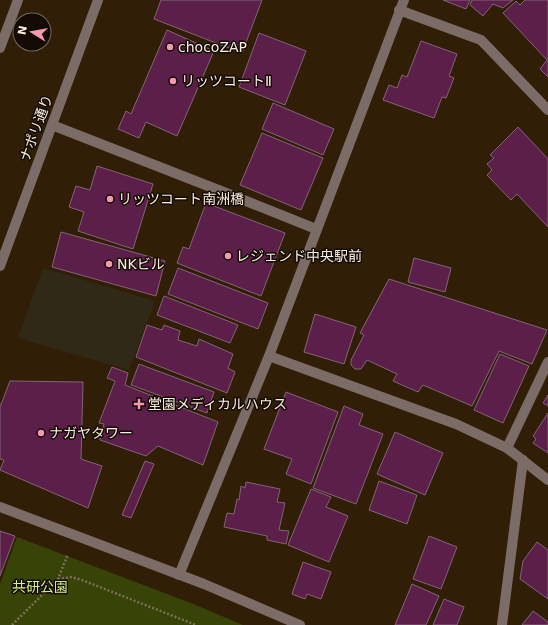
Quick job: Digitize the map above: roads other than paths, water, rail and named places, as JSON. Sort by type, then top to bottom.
[{"type":"street","points":[[0,48],[18,0]]},
{"type":"street","name":"ナポリ通り","points":[[0,266],[4,242],[52,125],[98,0]]},
{"type":"street","points":[[180,574],[269,356],[404,0]]},
{"type":"street","points":[[399,10],[482,40],[548,110]]},
{"type":"street","points":[[52,125],[221,190],[316,229]]},
{"type":"street","points":[[269,356],[456,424],[507,448],[548,480]]},
{"type":"street","points":[[507,448],[548,362]]},
{"type":"street","points":[[502,625],[523,460]]},
{"type":"street","points":[[0,507],[180,574],[300,625]]},
{"type":"place","name":"chocoZAP","points":[[170,47]]},
{"type":"place","name":"リッツコートⅡ","points":[[173,81]]},
{"type":"place","name":"リッツコート南洲橋","points":[[110,199]]},
{"type":"place","name":"レジェンド中央駅前","points":[[228,256]]},
{"type":"place","name":"NKビル","points":[[109,264]]},
{"type":"place","name":"堂園メディカルハウス","points":[[139,404]]},
{"type":"place","name":"ナガヤタワー","points":[[41,433]]},
{"type":"park label","name":"共研公園","points":[[40,587]]}]
